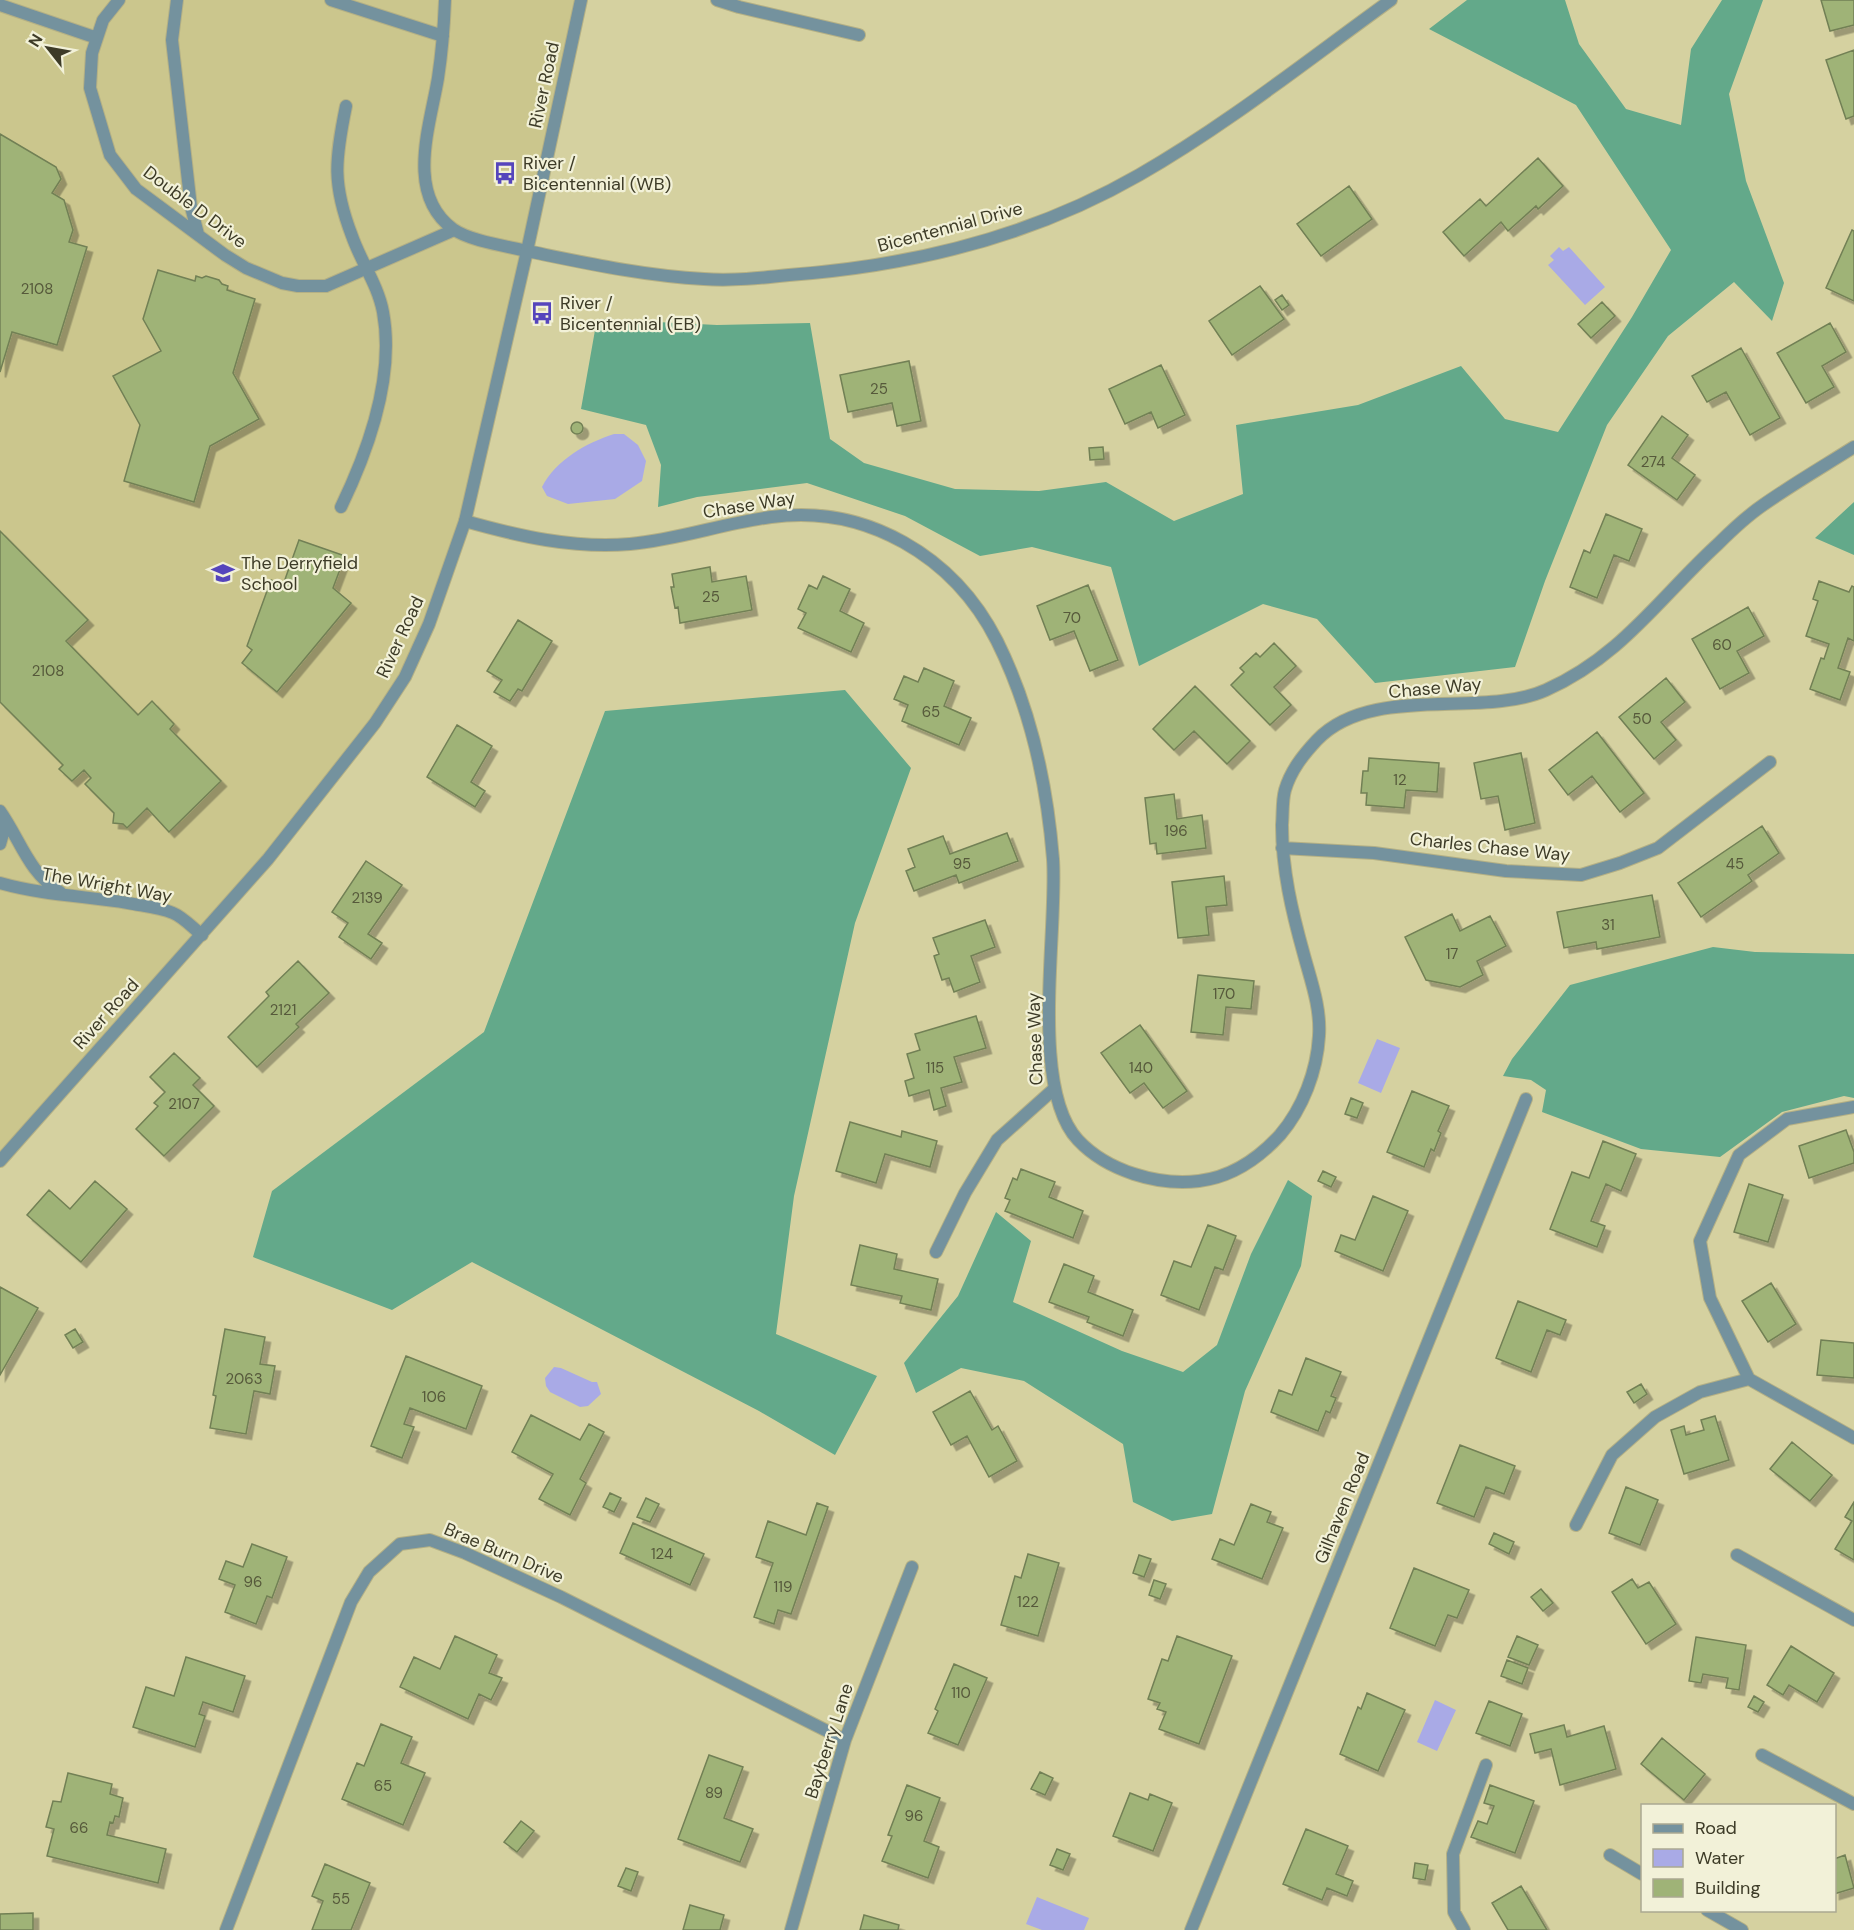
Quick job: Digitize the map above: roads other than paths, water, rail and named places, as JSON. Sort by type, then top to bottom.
[{"type":"street","name":"Double D Drive","points":[[119,0],[103,20],[92,53],[90,88],[110,155],[136,189],[225,255],[246,268],[282,283],[298,286],[326,286],[454,230]]},
{"type":"street","points":[[177,0],[172,40],[191,207],[198,234]]},
{"type":"street","points":[[331,0],[443,36]]},
{"type":"street","points":[[445,0],[443,36],[423,160],[425,183],[432,204],[440,218],[454,230],[528,251]]},
{"type":"street","name":"River Road","points":[[0,1161],[268,859],[375,723],[405,677],[429,624],[465,522],[528,251],[580,0]]},
{"type":"street","points":[[717,0],[859,34]]},
{"type":"street","name":"Bicentennial Drive","points":[[528,251],[639,273],[706,280],[845,271],[918,257],[1003,236],[1070,210],[1139,175],[1217,126],[1391,0]]},
{"type":"street","points":[[0,5],[97,38]]},
{"type":"street","points":[[341,507],[355,478],[375,415],[384,367],[386,340],[383,312],[367,268],[352,237],[337,188],[336,166],[346,106]]},
{"type":"street","name":"Chase Way","points":[[465,522],[557,542],[595,545],[632,544],[773,517],[806,514],[841,519],[875,528],[906,542],[934,561],[959,585],[980,612],[997,641],[1023,703],[1042,772],[1053,865],[1050,1011],[1054,1089],[1060,1112],[1077,1139],[1102,1159],[1133,1174],[1167,1182],[1202,1181],[1235,1171],[1264,1152],[1287,1126],[1304,1097],[1315,1066],[1320,1032],[1317,1001],[1291,909],[1282,848],[1283,795],[1298,762],[1324,733],[1356,716],[1423,704],[1489,702],[1538,694],[1563,682],[1591,666],[1621,642],[1712,549],[1758,508],[1854,447]]},
{"type":"street","name":"Charles Chase Way","points":[[1282,848],[1374,853],[1506,871],[1581,874],[1620,863],[1658,848],[1770,762]]},
{"type":"street","points":[[0,813],[4,830],[0,844]]},
{"type":"street","points":[[0,813],[11,827],[42,880],[67,896]]},
{"type":"street","name":"The Wright Way","points":[[0,883],[16,888],[161,909],[176,914],[202,935]]},
{"type":"street","points":[[936,1252],[965,1193],[998,1140],[1054,1089]]},
{"type":"street","name":"Gilhaven Road","points":[[1191,1930],[1527,1099]]},
{"type":"street","points":[[1854,1107],[1787,1119],[1739,1155],[1700,1241],[1710,1298],[1749,1379],[1854,1438]]},
{"type":"street","points":[[1576,1525],[1612,1455],[1655,1417],[1700,1392],[1749,1379]]},
{"type":"street","name":"Brae Burn Drive","points":[[226,1930],[351,1602],[369,1572],[400,1544],[430,1540],[465,1552],[561,1596],[845,1740]]},
{"type":"street","points":[[1737,1555],[1854,1620]]},
{"type":"street","name":"Bayberry Lane","points":[[791,1930],[845,1740],[912,1567]]},
{"type":"street","points":[[1762,1755],[1854,1804]]},
{"type":"street","points":[[1464,1930],[1454,1912],[1453,1854],[1486,1765]]},
{"type":"street","points":[[1610,1856],[1641,1873]]},
{"type":"street","points":[[1709,1912],[1742,1930]]},
{"type":"water","points":[[1559,247],[1563,251],[1569,247],[1605,287],[1585,305],[1548,265],[1554,260],[1550,256]]},
{"type":"water","points":[[614,434],[624,434],[638,445],[646,461],[642,481],[615,499],[568,504],[547,496],[542,487],[555,469],[573,454],[593,442]]},
{"type":"water","points":[[1377,1039],[1400,1048],[1381,1093],[1358,1083]]},
{"type":"water","points":[[554,1367],[597,1382],[601,1394],[588,1406],[580,1407],[550,1392],[545,1378]]},
{"type":"water","points":[[1435,1700],[1456,1710],[1437,1751],[1417,1742]]},
{"type":"water","points":[[1037,1897],[1089,1918],[1084,1930],[1042,1930],[1026,1924]]},
{"type":"place","name":"River / Bicentennial (WB)","points":[[505,173]]},
{"type":"place","name":"River / Bicentennial (EB)","points":[[542,313]]},
{"type":"place","name":"The Derryfield School","points":[[223,573]]}]
